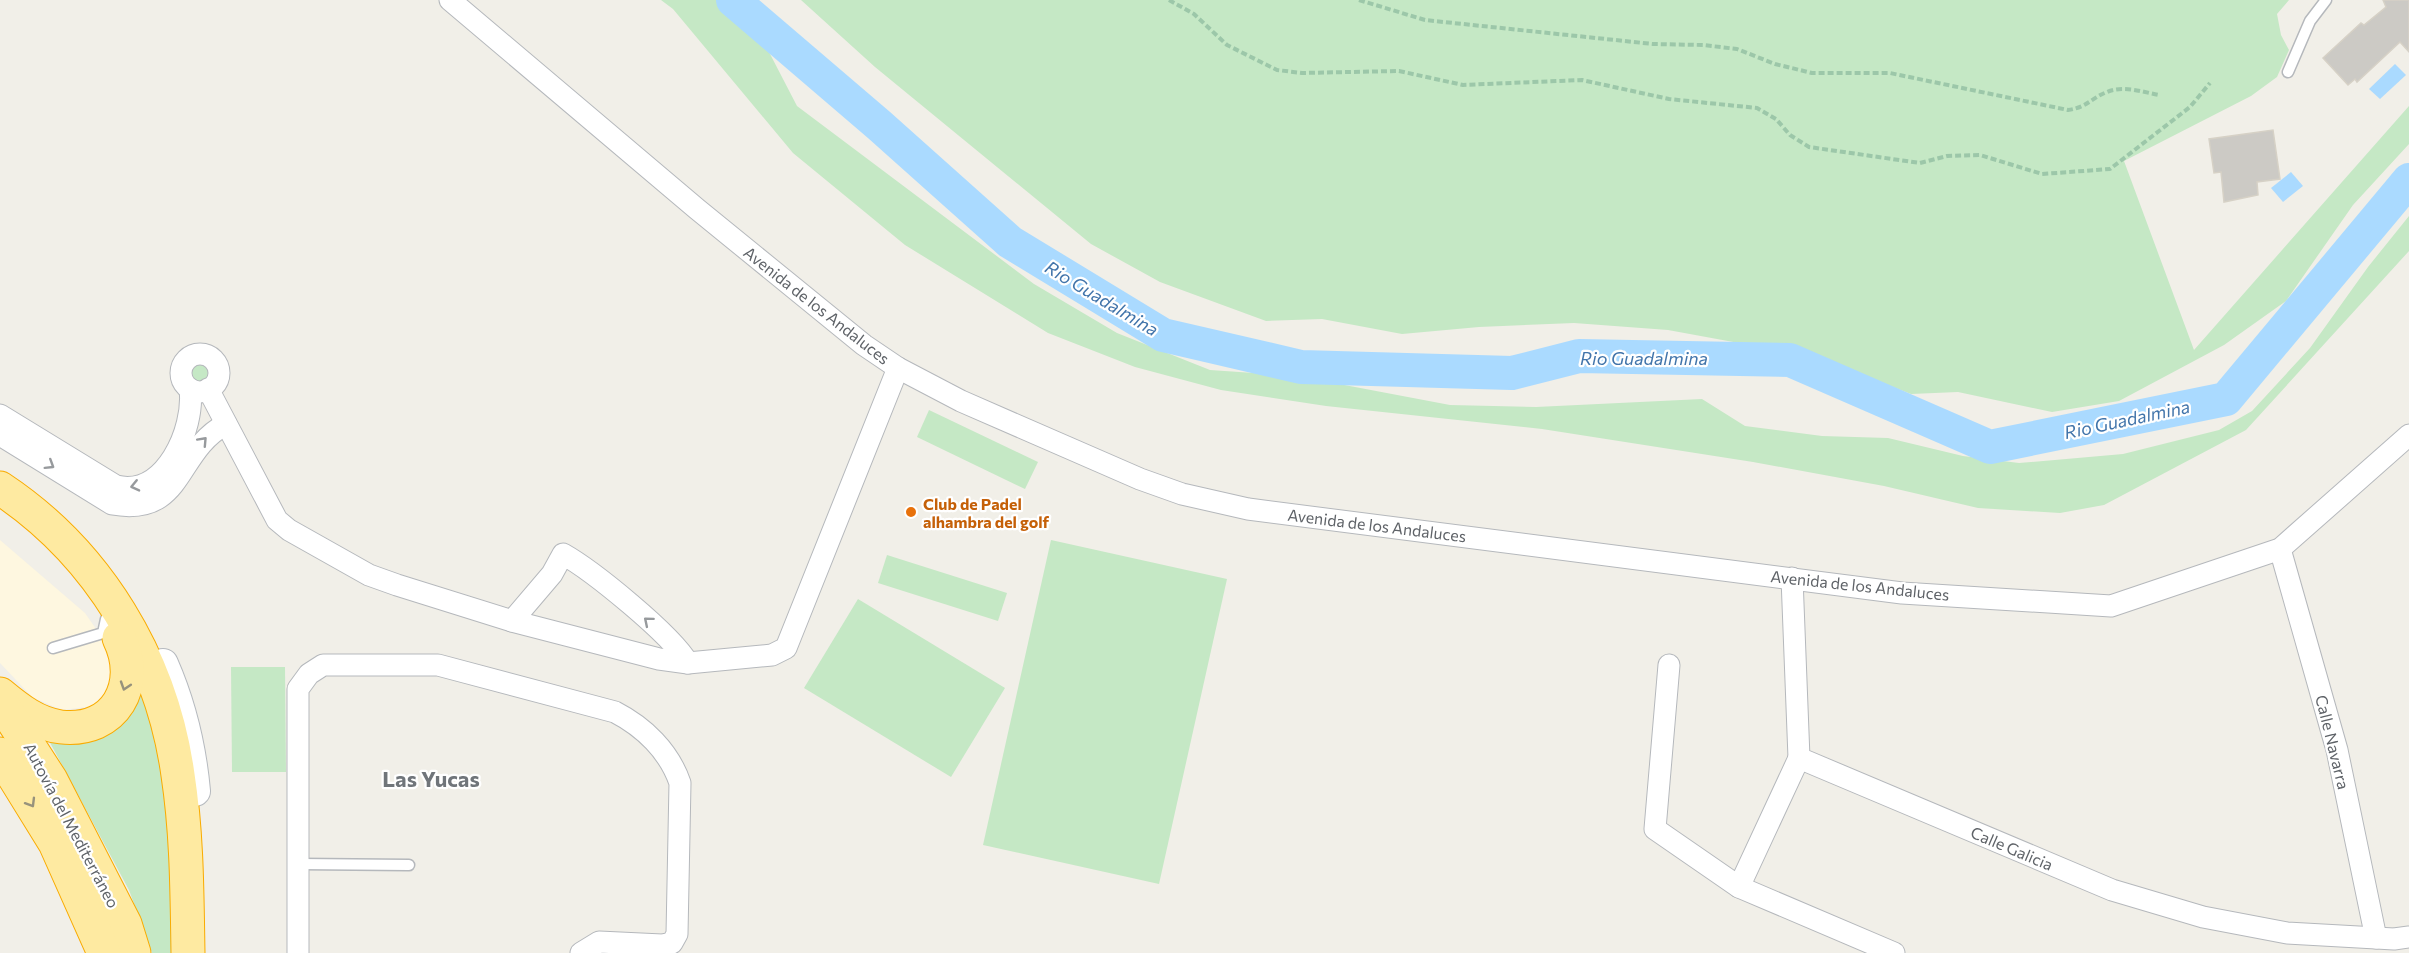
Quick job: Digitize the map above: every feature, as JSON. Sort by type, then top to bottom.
[{"type":"highway","points":[[0,488],[42,520],[83,561],[124,617],[153,678],[178,773],[185,843],[188,953]]},
{"type":"highway","points":[[0,510],[64,568],[105,619],[124,649],[129,676],[117,706],[100,720],[82,727],[61,727],[43,723],[0,694]]},
{"type":"highway","name":"Autovía del Mediterráneo","points":[[0,701],[51,780],[125,924],[134,953]]},
{"type":"highway","name":"Autovía del Mediterráneo","points":[[0,754],[55,843],[104,953]]},
{"type":"main road","points":[[0,496],[22,513],[42,520],[55,521],[69,528],[116,579],[141,619],[172,685],[181,711],[193,768],[203,953]]},
{"type":"street","name":"Avenida de los Andaluces","points":[[450,0],[697,210],[864,345],[898,368],[961,402],[1140,480],[1182,494],[1248,509],[1902,592],[2110,606],[2280,549],[2409,435]]},
{"type":"street","points":[[0,415],[116,486],[129,489],[154,477],[176,452],[199,389],[226,424],[277,520],[288,530],[369,575],[512,621],[659,659],[688,663],[772,656],[786,648],[898,368]]},
{"type":"street","points":[[0,435],[112,504],[132,507],[150,504],[168,491],[203,440],[226,424]]},
{"type":"street","name":"Calle Navarra","points":[[2280,549],[2392,942]]},
{"type":"street","points":[[512,621],[552,574],[563,554],[584,568],[672,641],[688,663]]},
{"type":"street","points":[[1739,887],[1799,758],[1792,578]]},
{"type":"street","points":[[298,953],[298,689],[309,674],[323,664],[438,664],[615,712],[639,724],[674,765],[680,783],[677,934],[672,943],[662,945],[599,942],[581,953]]},
{"type":"street","points":[[1670,665],[1655,829],[1739,887],[1894,953]]},
{"type":"street","name":"Calle Galicia","points":[[1799,758],[2112,890],[2203,917],[2287,933],[2392,942]]},
{"type":"lane","points":[[2288,72],[2310,21],[2326,0]]},
{"type":"lane","points":[[53,648],[103,633],[105,619]]},
{"type":"lane","points":[[299,864],[410,865]]},
{"type":"path","points":[[1169,0],[1194,14],[1227,45],[1277,70],[1302,73],[1399,71],[1463,85],[1582,80],[1669,99],[1757,108],[1776,119],[1790,135],[1809,147],[1920,163],[1947,156],[1980,155],[2042,174],[2110,169],[2182,113],[2210,83]]},
{"type":"path","points":[[1359,0],[1425,21],[1653,44],[1703,45],[1737,50],[1775,64],[1812,73],[1890,73],[2068,110],[2084,108],[2104,93],[2114,90],[2159,95]]},
{"type":"shaded area","points":[[0,540],[85,613],[112,652],[113,686],[93,706],[62,710],[32,697],[0,663]]},
{"type":"green space","points":[[661,0],[742,0],[797,106],[1034,284],[1117,333],[1210,370],[1297,376],[1450,405],[1536,407],[1702,399],[1745,426],[1822,436],[1888,438],[1963,456],[2019,463],[2123,454],[2219,430],[2252,411],[2310,348],[2368,267],[2409,216],[2409,251],[2246,430],[2104,505],[2060,513],[1978,508],[1884,486],[1753,462],[1542,429],[1326,406],[1221,390],[1135,367],[1048,333],[905,245],[793,153],[673,9]]},
{"type":"green space","points":[[801,0],[2289,0],[2277,14],[2281,35],[2289,50],[2277,77],[2251,96],[2124,161],[2194,350],[2409,106],[2409,144],[2353,205],[2286,301],[2224,345],[2119,401],[2052,412],[1958,392],[1911,394],[1839,366],[1766,348],[1668,330],[1574,323],[1479,327],[1402,334],[1322,319],[1266,321],[1160,282],[1091,244],[875,67]]},
{"type":"green space","points":[[201,360],[209,363],[212,371],[209,379],[201,382],[193,379],[190,371],[193,363]]},
{"type":"green space","points":[[929,410],[1038,462],[1025,489],[917,437]]},
{"type":"green space","points":[[1051,540],[1227,579],[1159,884],[983,845]]},
{"type":"green space","points":[[887,555],[1007,593],[998,621],[878,583]]},
{"type":"green space","points":[[858,599],[1005,688],[951,777],[804,688]]},
{"type":"green space","points":[[231,667],[285,667],[286,772],[232,772]]},
{"type":"green space","points":[[140,686],[158,728],[182,953],[152,953],[129,890],[47,737],[77,744],[100,736]]},
{"type":"water","points":[[2395,64],[2406,75],[2380,99],[2369,89]]},
{"type":"water","points":[[2291,172],[2303,186],[2283,202],[2271,188]]},
{"type":"building","points":[[2383,0],[2409,0],[2409,52],[2400,42],[2357,82],[2355,79],[2348,85],[2323,58],[2361,23],[2364,25],[2386,7]]},
{"type":"building","points":[[2273,130],[2280,179],[2257,182],[2258,195],[2224,202],[2221,172],[2214,173],[2209,139]]},
{"type":"waterway","name":"Rio Guadalmina","points":[[733,0],[879,125],[1010,242],[1163,335],[1301,367],[1512,373],[1579,356],[1790,360],[1990,447],[2226,399],[2409,180]]},
{"type":"place","name":"Club de Padel alhambra del golf","points":[[911,512]]},
{"type":"district","name":"Las Yucas","points":[[431,778]]}]
